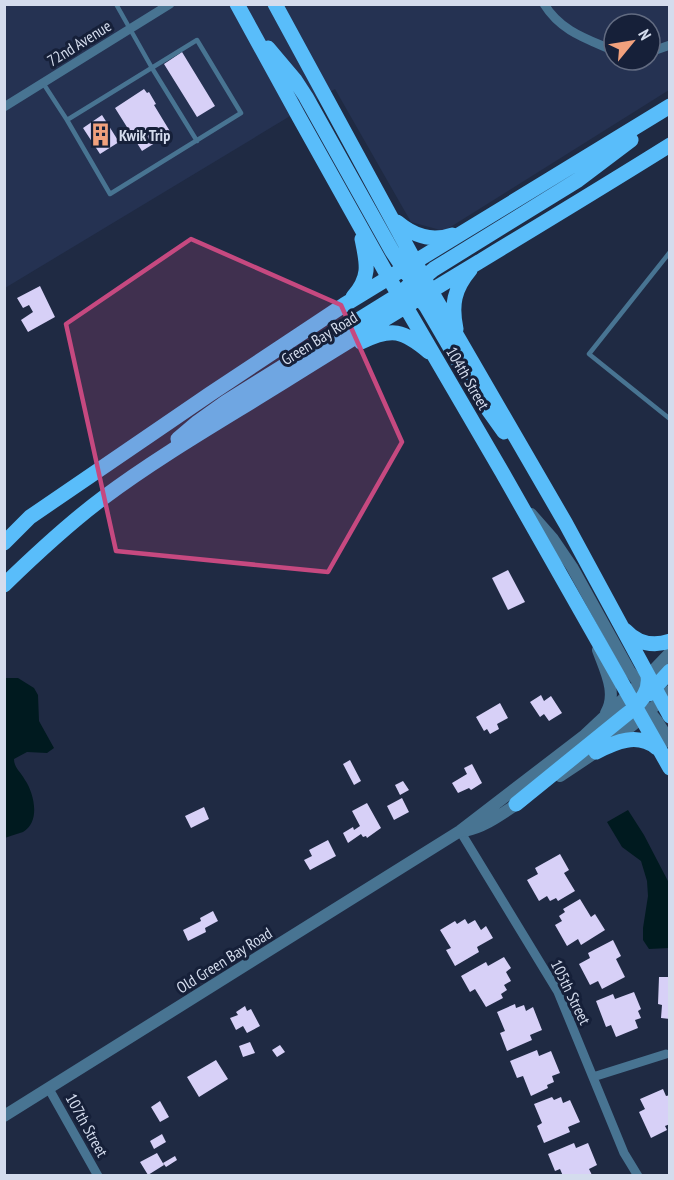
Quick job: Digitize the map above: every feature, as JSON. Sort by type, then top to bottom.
[{"type":"main road","points":[[237,4],[389,278]]},
{"type":"main road","name":"104th Street","points":[[275,4],[394,220],[435,357],[594,634],[646,697],[669,716]]},
{"type":"main road","points":[[248,24],[303,92],[392,252],[479,397],[534,469]]},
{"type":"main road","points":[[142,471],[190,428],[215,410],[581,177],[646,128],[669,106]]},
{"type":"main road","name":"Green Bay Road","points":[[4,585],[35,554],[89,509],[142,471],[325,355],[413,285],[466,230],[669,106]]},
{"type":"main road","name":"Green Bay Road","points":[[4,543],[30,517],[210,394],[344,305],[389,278],[413,285],[476,264],[669,145]]},
{"type":"main road","points":[[394,220],[413,233],[428,238],[442,238],[466,230]]},
{"type":"main road","points":[[344,305],[360,288],[366,276],[366,260],[359,224]]},
{"type":"main road","points":[[459,337],[454,312],[456,292],[462,280],[476,264]]},
{"type":"main road","name":"104th Street","points":[[413,285],[459,337],[621,626],[664,745],[669,768]]},
{"type":"main road","points":[[325,355],[333,356],[378,335],[392,332],[409,338],[435,357]]},
{"type":"main road","points":[[621,626],[633,638],[643,642],[659,644],[669,641]]},
{"type":"main road","points":[[516,804],[615,725],[646,697],[669,671]]},
{"type":"main road","points":[[596,752],[617,742],[635,739],[664,745]]},
{"type":"street","name":"72nd Avenue","points":[[4,107],[170,4]]},
{"type":"street","points":[[544,4],[550,14],[574,34],[602,46]]},
{"type":"street","points":[[519,502],[549,534],[572,567],[646,697]]},
{"type":"street","points":[[594,634],[612,696],[610,706],[603,718]]},
{"type":"street","name":"Old Green Bay Road","points":[[460,831],[483,825],[596,752],[646,697],[669,653]]},
{"type":"street","name":"Old Green Bay Road","points":[[4,1116],[460,831],[578,741],[603,718],[646,697]]},
{"type":"street","name":"105th Street","points":[[460,831],[558,992],[624,1153],[638,1176]]},
{"type":"street","points":[[592,1077],[666,1054]]},
{"type":"street","name":"107th Street","points":[[49,1089],[98,1176]]},
{"type":"lane","points":[[116,4],[197,141]]},
{"type":"lane","points":[[43,83],[110,194],[242,113],[197,40],[67,120]]},
{"type":"lane","points":[[669,252],[589,354],[669,419]]},
{"type":"highlighted area","points":[[191,239],[341,305],[402,442],[328,572],[116,551],[66,324]]},
{"type":"shaded area","points":[[5,5],[669,5],[669,90],[444,231],[411,222],[335,89],[5,288]]},
{"type":"shaded area","points":[[5,678],[18,678],[34,688],[38,695],[39,721],[54,748],[47,753],[27,752],[14,759],[16,767],[31,792],[34,815],[29,827],[23,832],[5,838]]},
{"type":"shaded area","points":[[628,810],[669,883],[669,948],[649,949],[643,940],[648,896],[647,881],[641,861],[622,847],[607,822]]},
{"type":"building","name":"Kwik Trip","points":[[182,52],[215,106],[197,117],[164,64]]},
{"type":"building","name":"Kwik Trip","points":[[144,89],[147,93],[149,92],[171,133],[142,151],[115,108]]},
{"type":"building","name":"Kwik Trip","points":[[102,115],[119,142],[100,154],[83,128]]},
{"type":"building","points":[[40,286],[55,317],[28,332],[21,320],[33,312],[29,305],[23,308],[17,298]]},
{"type":"building","points":[[508,570],[525,602],[508,610],[492,578]]},
{"type":"building","points":[[541,695],[544,701],[551,696],[562,713],[549,721],[544,714],[540,717],[530,702]]},
{"type":"building","points":[[500,703],[508,718],[497,724],[499,729],[490,734],[487,729],[484,731],[476,717]]},
{"type":"building","points":[[350,760],[361,781],[354,785],[343,764]]},
{"type":"building","points":[[472,764],[482,783],[471,790],[469,788],[458,793],[452,783],[467,774],[464,768]]},
{"type":"building","points":[[403,781],[409,790],[400,795],[395,785]]},
{"type":"building","points":[[402,798],[409,812],[394,820],[387,806]]},
{"type":"building","points":[[367,803],[381,828],[367,838],[361,834],[348,843],[343,833],[360,826],[352,811]]},
{"type":"building","points":[[204,807],[209,819],[191,828],[185,816]]},
{"type":"building","points":[[328,840],[336,856],[310,870],[304,860],[312,856],[309,850]]},
{"type":"building","points":[[560,854],[569,870],[564,873],[575,891],[558,901],[556,898],[550,901],[547,896],[539,901],[527,880],[538,874],[535,868]]},
{"type":"building","points":[[580,899],[591,917],[595,914],[605,930],[581,945],[578,939],[567,946],[555,925],[562,921],[559,916],[565,912],[563,909]]},
{"type":"building","points":[[213,911],[218,921],[205,928],[206,932],[188,941],[183,930],[201,921],[200,918]]},
{"type":"building","points":[[465,919],[468,924],[475,920],[481,930],[486,926],[493,938],[477,947],[479,952],[455,966],[446,950],[451,948],[440,930],[455,921],[457,924]]},
{"type":"building","points":[[613,940],[621,956],[616,959],[625,977],[602,989],[598,981],[590,985],[579,964],[590,958],[588,953]]},
{"type":"building","points":[[504,957],[511,968],[506,972],[511,981],[504,985],[507,990],[501,994],[503,998],[486,1007],[475,989],[470,992],[461,976],[486,962],[488,966]]},
{"type":"building","points":[[659,977],[670,977],[670,1019],[661,1018],[662,1005],[658,1004]]},
{"type":"building","points":[[634,992],[641,1009],[638,1011],[641,1018],[635,1020],[638,1028],[616,1037],[611,1025],[606,1027],[596,1001],[613,994],[615,999]]},
{"type":"building","points":[[515,1004],[516,1008],[524,1005],[526,1011],[533,1007],[542,1030],[530,1035],[532,1040],[507,1051],[500,1033],[505,1031],[497,1012]]},
{"type":"building","points":[[245,1006],[247,1011],[251,1009],[260,1026],[247,1033],[243,1026],[236,1030],[230,1018],[238,1015],[236,1012]]},
{"type":"building","points":[[250,1042],[255,1053],[243,1057],[239,1046]]},
{"type":"building","points":[[280,1045],[285,1052],[277,1057],[272,1050]]},
{"type":"building","points":[[537,1050],[539,1056],[551,1051],[560,1073],[552,1076],[554,1082],[547,1085],[548,1088],[531,1096],[523,1076],[517,1078],[510,1061]]},
{"type":"building","points":[[216,1060],[228,1079],[199,1097],[187,1077]]},
{"type":"building","points":[[663,1089],[666,1096],[670,1095],[670,1124],[665,1126],[667,1130],[651,1138],[639,1112],[645,1109],[640,1099]]},
{"type":"building","points":[[552,1097],[554,1100],[561,1097],[563,1103],[570,1100],[580,1122],[568,1127],[570,1132],[544,1143],[537,1126],[542,1123],[534,1104]]},
{"type":"building","points":[[160,1101],[169,1117],[160,1122],[151,1107]]},
{"type":"building","points":[[162,1134],[166,1142],[154,1149],[150,1141]]},
{"type":"building","points":[[574,1143],[576,1148],[588,1143],[597,1165],[589,1169],[592,1175],[563,1176],[560,1169],[555,1171],[548,1154]]},
{"type":"building","points":[[157,1153],[164,1165],[148,1175],[140,1162]]},
{"type":"building","points":[[175,1156],[177,1160],[166,1167],[163,1163]]},
{"type":"place","name":"Kwik Trip","points":[[101,135]]}]
